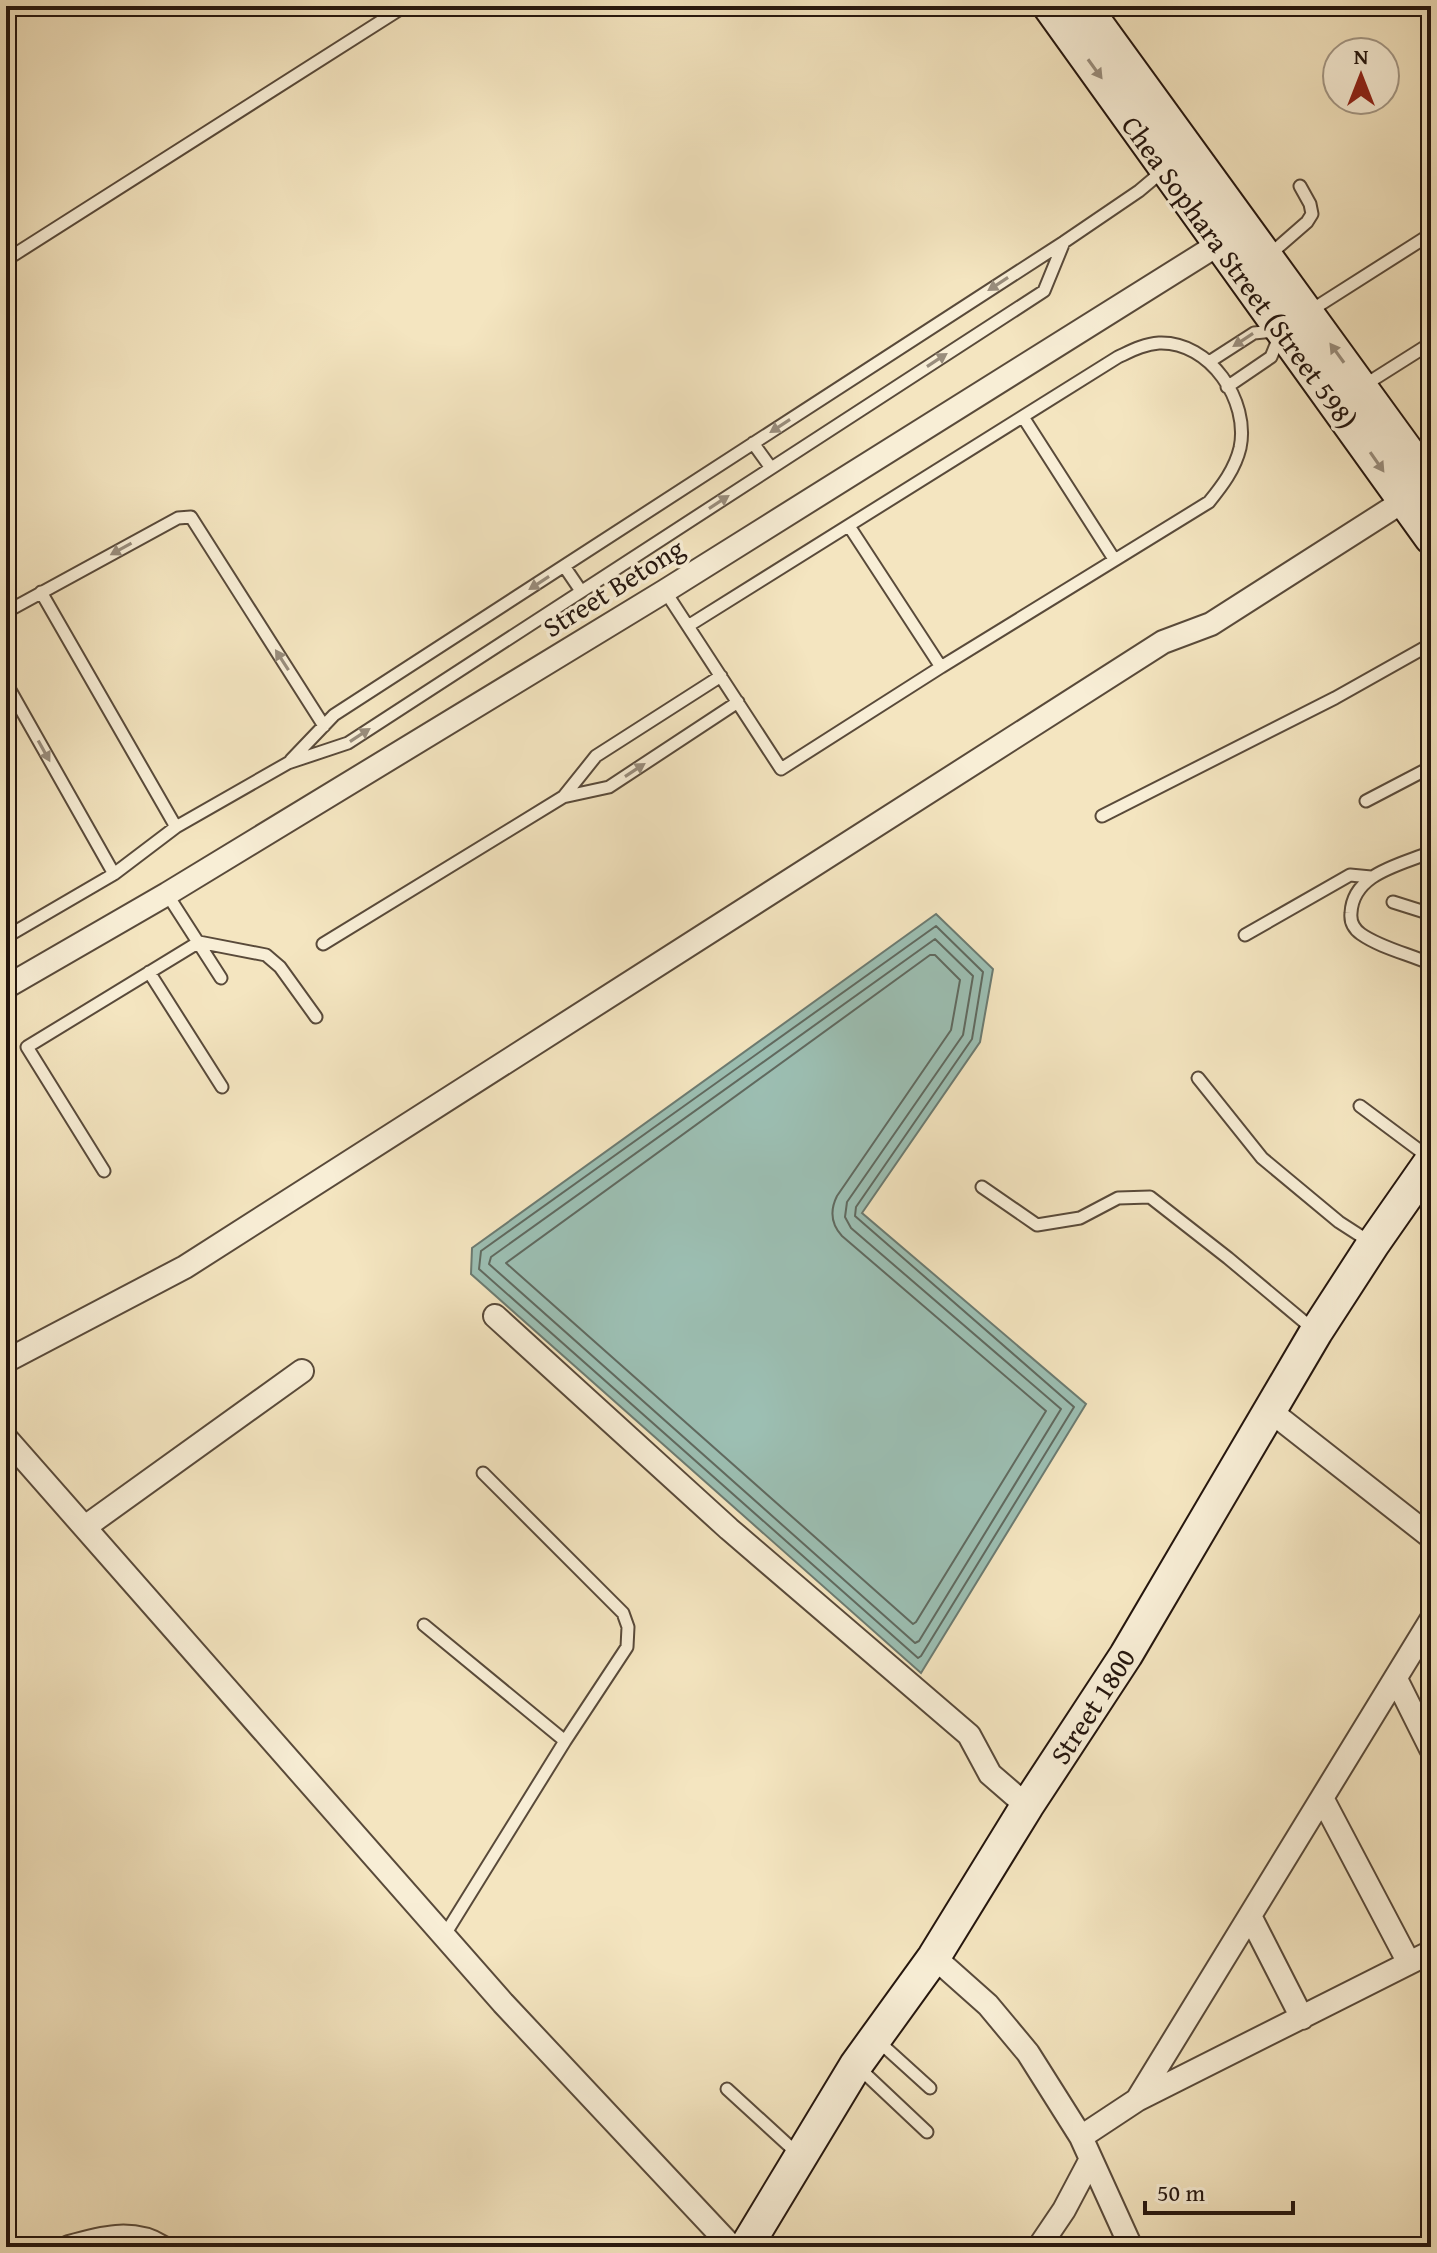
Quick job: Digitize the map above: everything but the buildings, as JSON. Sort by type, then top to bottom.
[{"type":"street","name":"Chea Sophara Street (Street 598)","points":[[1049,6],[1177,161],[1348,394],[1422,489],[1431,538]]},
{"type":"street","name":"Chea Sophara Street (Street 598)","points":[[1084,6],[1177,161]]},
{"type":"street","name":"Street Betong","points":[[6,987],[167,894],[665,591],[1232,236]]},
{"type":"street","points":[[6,1361],[185,1267],[1163,642],[1211,624],[1422,489]]},
{"type":"street","name":"Street 1800","points":[[746,2247],[856,2065],[934,1957],[1027,1806],[1126,1655],[1316,1332],[1431,1160]]},
{"type":"street","points":[[495,1316],[729,1529],[969,1735],[990,1774],[1027,1806]]},
{"type":"street","points":[[85,1527],[302,1371]]},
{"type":"street","points":[[1269,1410],[1431,1537]]},
{"type":"street","points":[[6,1438],[503,2003],[732,2247]]},
{"type":"street","points":[[1137,2100],[1431,1620]]},
{"type":"street","points":[[1396,1679],[1431,1749]]},
{"type":"street","points":[[1322,1798],[1409,1963]]},
{"type":"street","points":[[1250,1916],[1302,2018]]},
{"type":"street","points":[[1081,2137],[1137,2100],[1431,1952]]},
{"type":"street","points":[[934,1957],[988,2005],[1028,2053],[1081,2137],[1131,2247]]},
{"type":"street","points":[[1039,2247],[1064,2210],[1091,2159]]},
{"type":"street","points":[[69,2247],[125,2235],[162,2247]]},
{"type":"lane","points":[[9,258],[405,6]]},
{"type":"lane","points":[[288,763],[334,715],[1064,242],[1177,161]]},
{"type":"lane","points":[[1254,266],[1307,222],[1312,214],[1300,186]]},
{"type":"lane","points":[[1209,362],[1254,333],[1295,322],[1431,234]]},
{"type":"lane","points":[[6,937],[114,874],[176,827],[288,763],[348,743],[1044,291],[1064,242]]},
{"type":"lane","points":[[1227,387],[1271,357],[1295,322]]},
{"type":"lane","points":[[665,591],[781,769],[1209,502],[1231,473],[1240,448],[1241,426],[1237,403],[1209,362],[1193,349],[1159,343],[1137,347],[688,626]]},
{"type":"lane","points":[[1348,394],[1431,343]]},
{"type":"lane","points":[[1023,417],[1114,559]]},
{"type":"lane","points":[[753,443],[771,468]]},
{"type":"lane","points":[[6,612],[178,518],[191,517],[324,726]]},
{"type":"lane","points":[[849,526],[941,667]]},
{"type":"lane","points":[[564,566],[581,591]]},
{"type":"lane","points":[[41,592],[176,827]]},
{"type":"lane","points":[[1102,816],[1335,698],[1431,644]]},
{"type":"lane","points":[[563,797],[596,756],[721,676]]},
{"type":"lane","points":[[6,683],[114,874]]},
{"type":"lane","points":[[323,944],[563,797],[609,787],[738,702]]},
{"type":"lane","points":[[1366,801],[1431,767]]},
{"type":"lane","points":[[1431,852],[1371,877],[1358,890],[1352,906],[1351,922],[1363,936],[1431,964]]},
{"type":"lane","points":[[1245,935],[1350,875],[1371,877]]},
{"type":"lane","points":[[167,894],[221,978]]},
{"type":"lane","points":[[1393,902],[1431,914]]},
{"type":"lane","points":[[104,1171],[27,1047],[199,942],[266,955],[280,967],[316,1017]]},
{"type":"lane","points":[[149,972],[222,1087]]},
{"type":"lane","points":[[1198,1078],[1262,1158],[1339,1222],[1373,1244]]},
{"type":"lane","points":[[1360,1106],[1431,1160]]},
{"type":"lane","points":[[982,1187],[1037,1225],[1080,1218],[1118,1198],[1150,1197],[1316,1332]]},
{"type":"lane","points":[[444,1936],[627,1647],[628,1627],[623,1613],[483,1473]]},
{"type":"lane","points":[[424,1625],[565,1741]]},
{"type":"lane","points":[[875,2038],[930,2088]]},
{"type":"lane","points":[[856,2065],[927,2132]]},
{"type":"lane","points":[[727,2089],[801,2157]]},
{"type":"water","points":[[936,914],[993,969],[980,1042],[862,1213],[1086,1404],[921,1673],[471,1274],[472,1248]]}]
